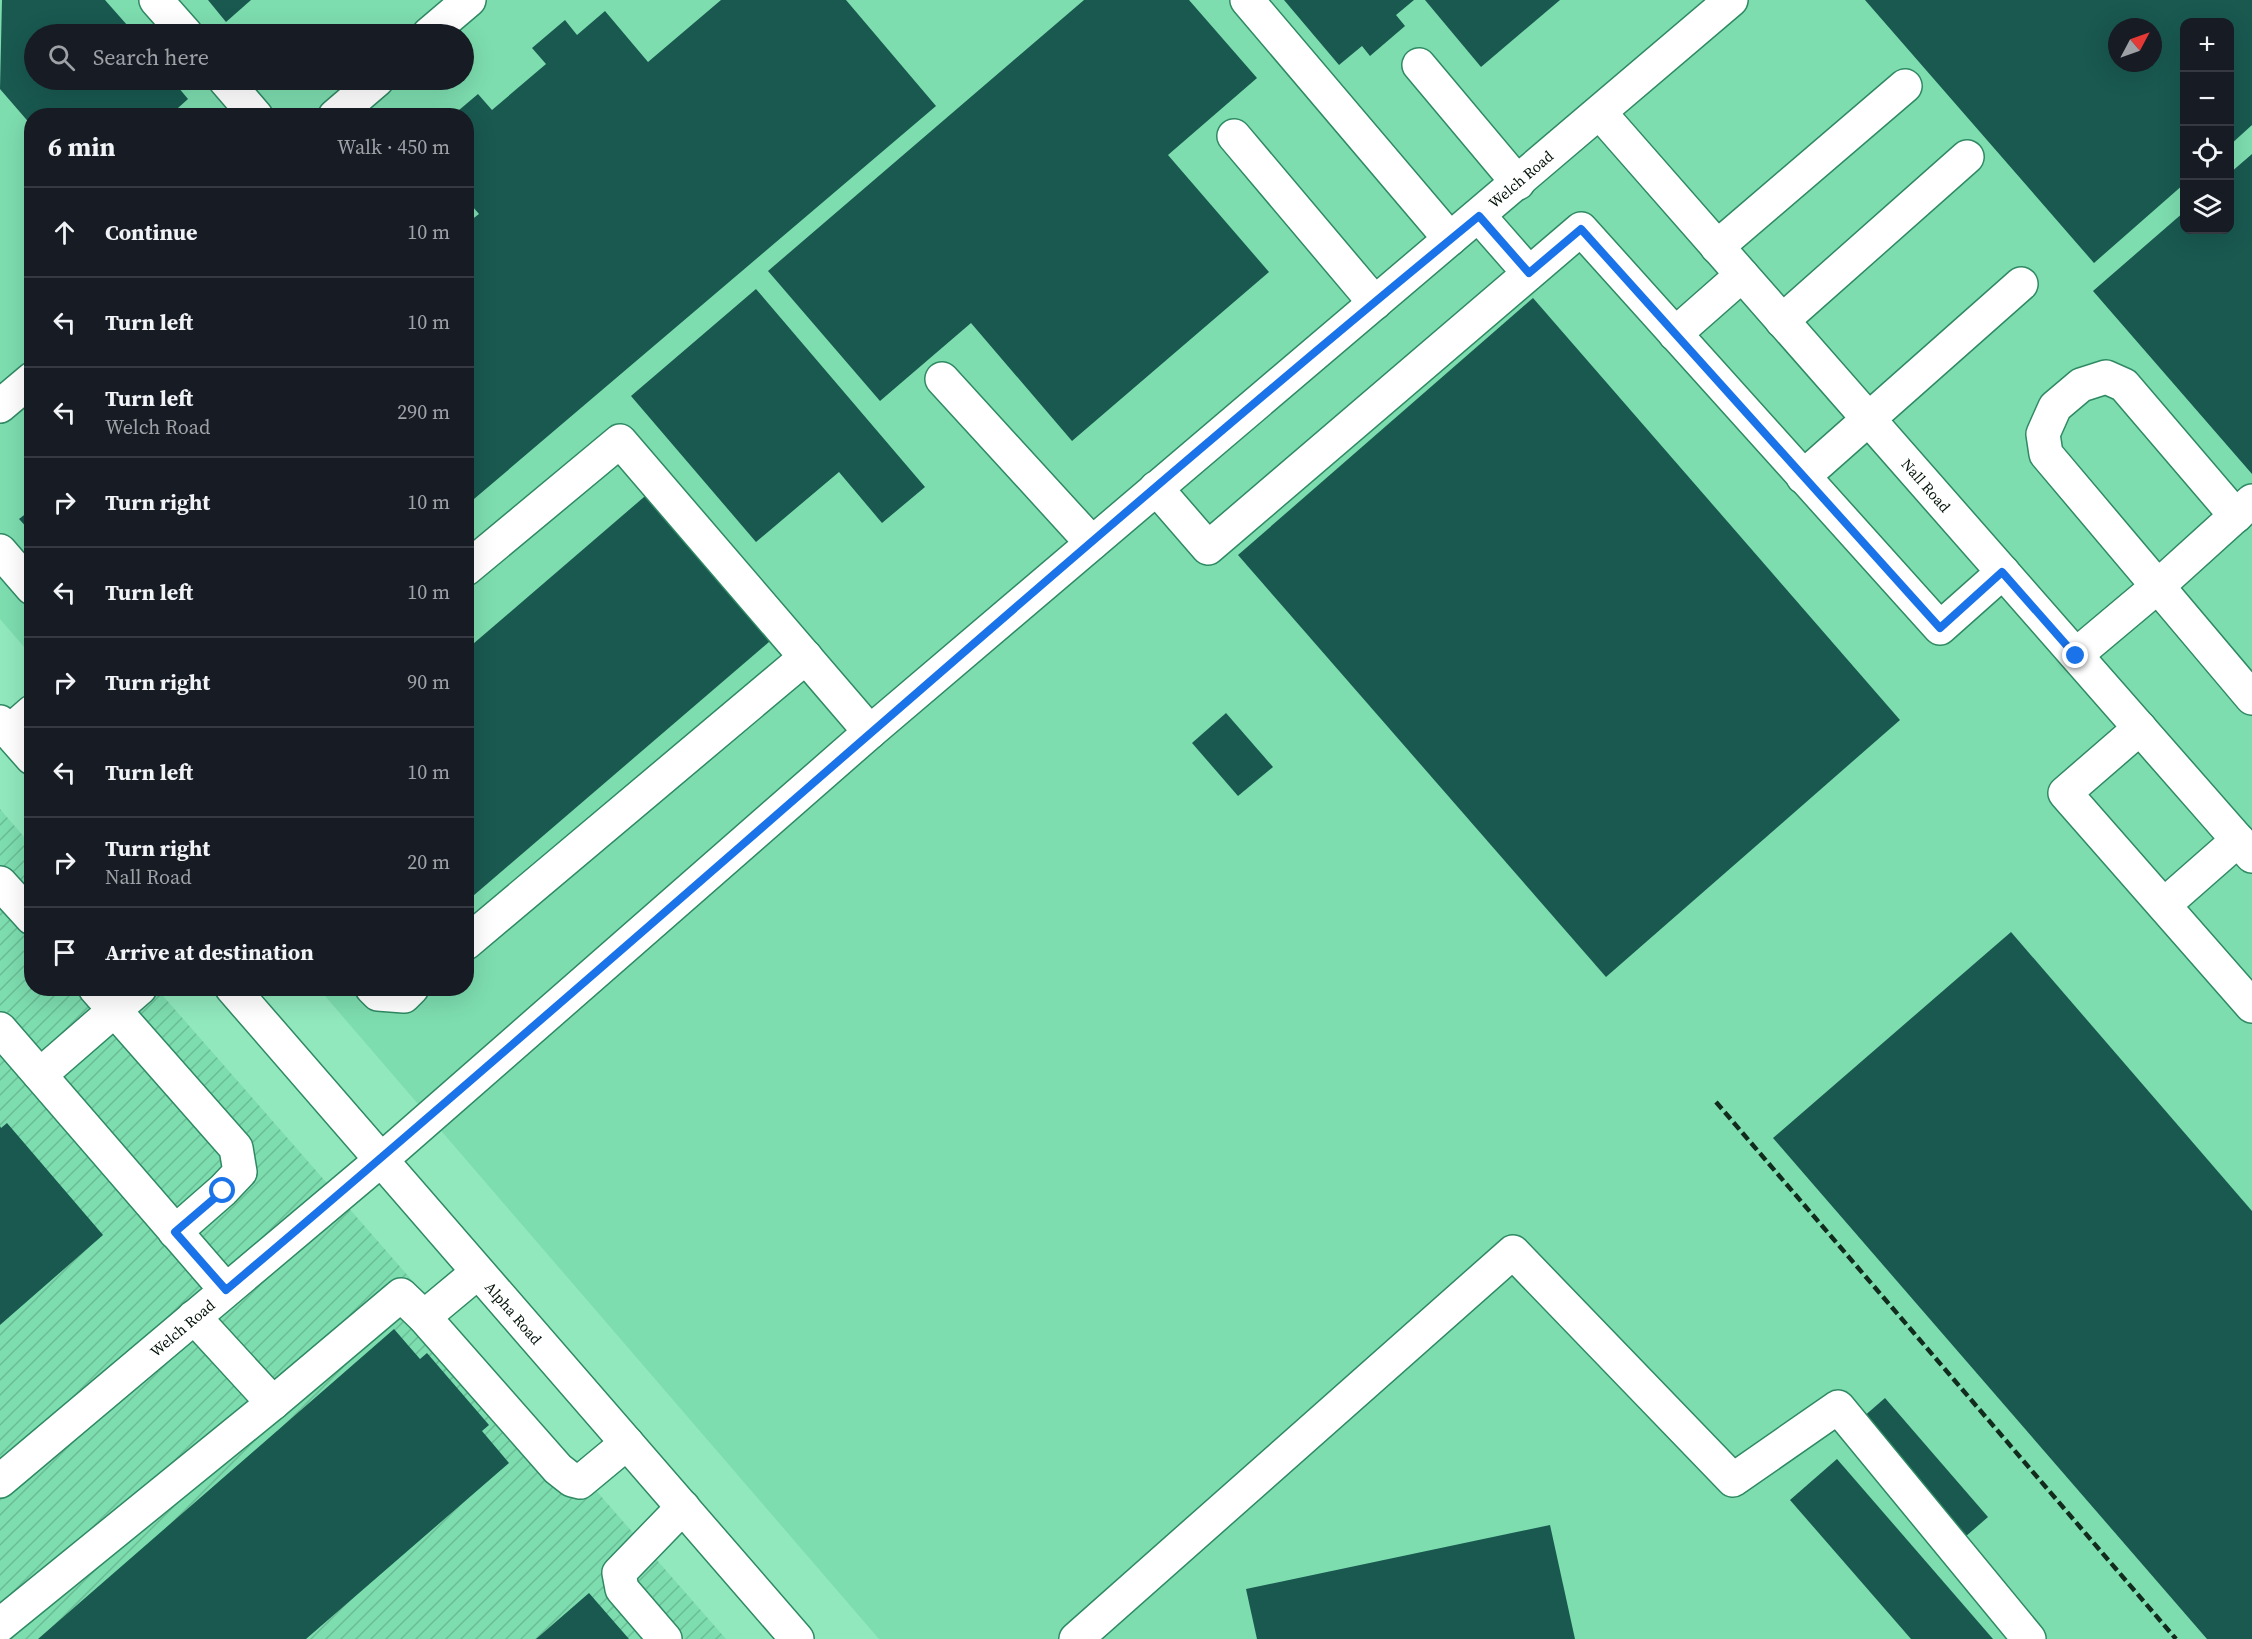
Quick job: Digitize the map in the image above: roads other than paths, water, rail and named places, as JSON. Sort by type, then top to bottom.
[{"type":"street","points":[[156,0],[177,24]]},
{"type":"street","points":[[441,24],[469,0]]},
{"type":"street","points":[[1247,0],[1450,239]]},
{"type":"street","name":"Welch Road","points":[[0,1481],[381,1160],[870,732],[1731,0]]},
{"type":"street","points":[[1419,65],[1518,183]]},
{"type":"street","points":[[1717,247],[1905,86]]},
{"type":"street","points":[[234,90],[249,108]]},
{"type":"street","points":[[344,108],[365,90]]},
{"type":"street","name":"Nall Road","points":[[1600,113],[2245,848]]},
{"type":"street","points":[[1234,136],[1376,303]]},
{"type":"street","points":[[1782,321],[1966,157]]},
{"type":"street","points":[[1479,216],[1529,273]]},
{"type":"street","points":[[1156,488],[1209,548],[1581,229],[1940,628],[2002,572]]},
{"type":"street","points":[[1675,334],[1742,275]]},
{"type":"street","points":[[1803,477],[2021,284]]},
{"type":"street","points":[[2076,656],[2157,587],[2244,509],[2124,385],[2106,377],[2081,385],[2055,407],[2043,434],[2046,454],[2157,587],[2252,698]]},
{"type":"street","points":[[942,379],[1092,543]]},
{"type":"street","points":[[0,406],[24,386]]},
{"type":"street","points":[[474,562],[621,441],[870,732]]},
{"type":"street","points":[[0,551],[24,579]]},
{"type":"street","points":[[474,936],[806,657]]},
{"type":"street","points":[[14,722],[24,742]]},
{"type":"street","points":[[2140,728],[2065,793],[2252,1005]]},
{"type":"street","points":[[2164,905],[2245,848]]},
{"type":"street","points":[[0,883],[24,909]]},
{"type":"street","name":"Alpha Road","points":[[239,996],[797,1639]]},
{"type":"street","points":[[40,1075],[105,999],[236,1148],[240,1172],[223,1191],[175,1232]]},
{"type":"street","points":[[0,1029],[226,1290]]},
{"type":"street","points":[[1076,1639],[1513,1252],[1733,1480],[1838,1407],[2030,1639]]},
{"type":"street","points":[[424,1317],[478,1272]]},
{"type":"street","points":[[0,1625],[273,1403],[401,1295],[424,1317],[558,1469],[572,1480],[580,1482],[627,1443]]},
{"type":"street","points":[[194,1317],[273,1403]]},
{"type":"street","points":[[665,1639],[622,1589],[619,1573],[683,1507]]},
{"type":"railway","points":[[1716,1102],[2176,1639]]}]
